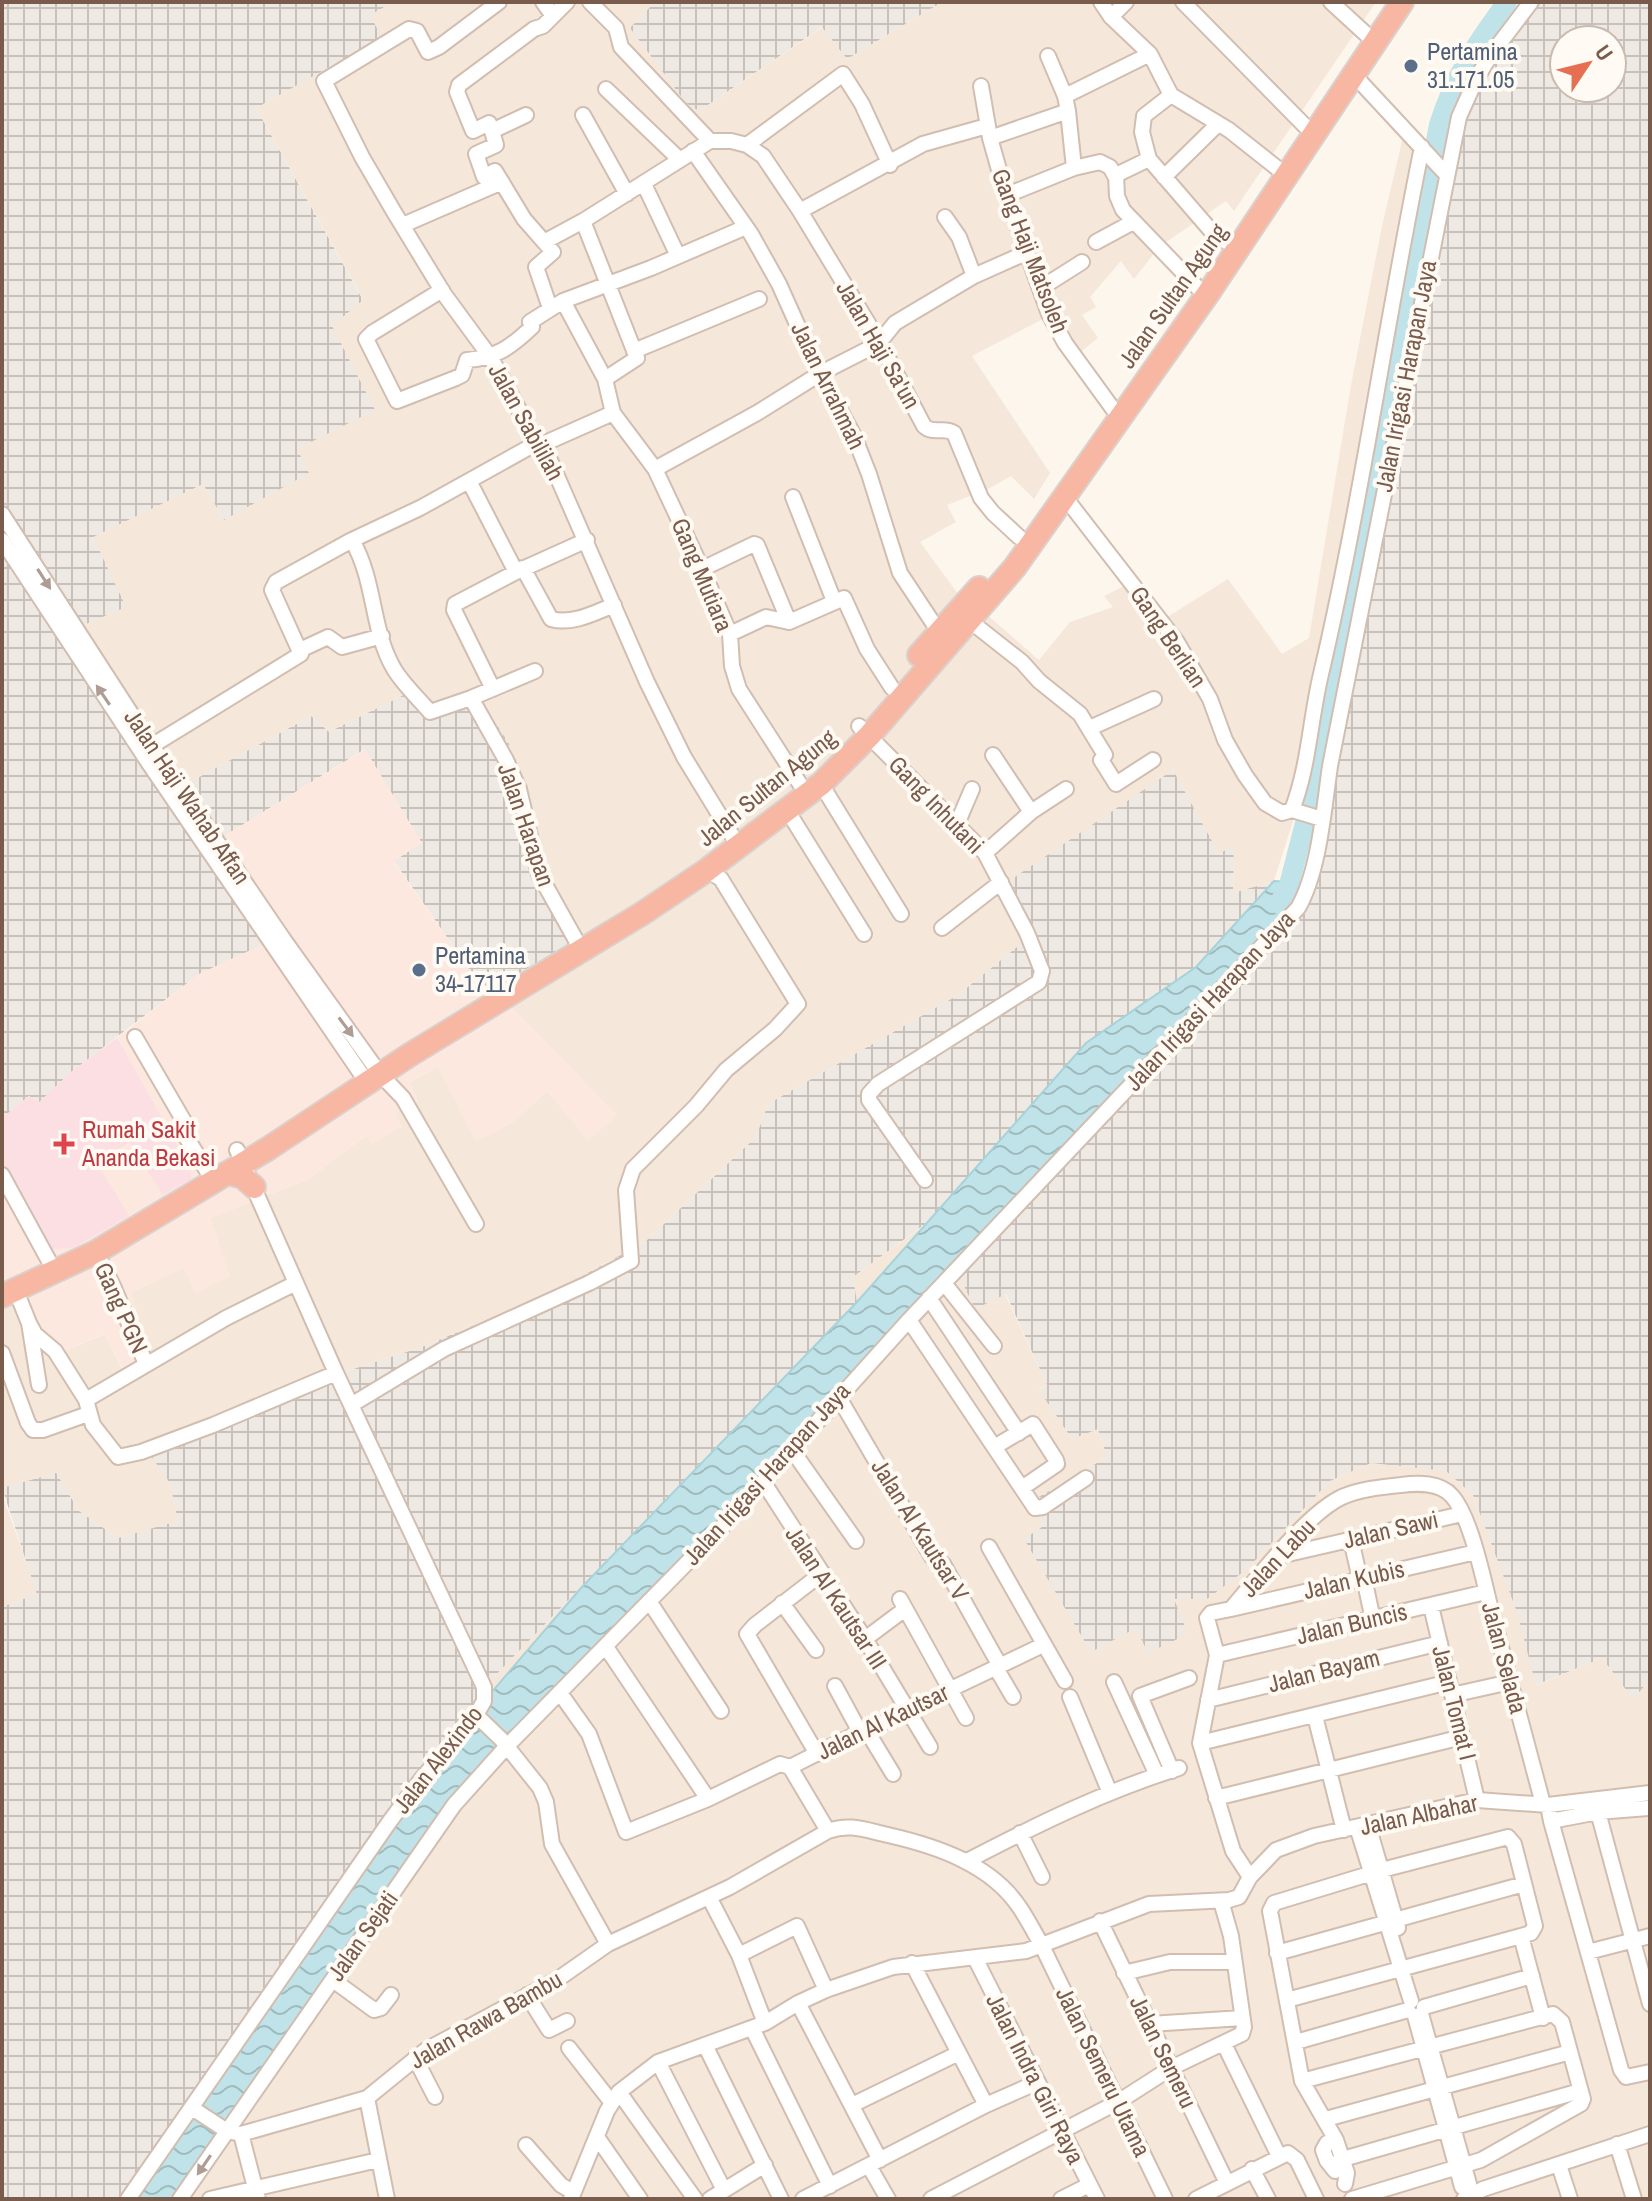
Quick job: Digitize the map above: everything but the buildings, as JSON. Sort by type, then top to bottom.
[{"type":"highway","name":"Jalan Sultan Agung","points":[[864,731],[892,688],[989,576],[1113,409],[1227,242],[1353,74],[1390,2]]},
{"type":"highway","name":"Jalan Sultan Agung","points":[[7,1289],[96,1252],[371,1074],[707,870],[787,810],[970,621],[1015,567],[1209,292],[1305,126],[1402,2]]},
{"type":"highway","name":"Jalan Sultan Agung","points":[[579,946],[810,784]]},
{"type":"highway","name":"Jalan Sultan Agung","points":[[7,1289],[49,1261],[229,1166]]},
{"type":"highway","points":[[229,1166],[254,1187]]},
{"type":"street","name":"Jalan Sabililah","points":[[499,2],[428,52],[417,31],[409,29],[324,81],[362,157],[442,290],[491,358],[540,444],[587,540],[647,682],[677,744],[733,837]]},
{"type":"street","points":[[543,2],[553,16]]},
{"type":"street","points":[[147,749],[298,657],[300,650],[272,590],[273,585],[352,540],[540,444],[613,413],[605,379],[556,305],[536,267],[553,252],[524,219],[495,171],[484,177],[476,154],[496,145],[492,131],[489,123],[473,131],[457,92],[459,85],[534,29],[543,26],[567,2]]},
{"type":"street","points":[[590,2],[616,28],[621,47],[710,141]]},
{"type":"street","points":[[1092,2],[1150,54],[1171,95],[1218,124],[1274,179]]},
{"type":"street","points":[[1101,2],[1111,17]]},
{"type":"street","points":[[1111,17],[1126,2]]},
{"type":"street","points":[[1183,2],[1305,126]]},
{"type":"street","points":[[1331,2],[1371,38]]},
{"type":"street","name":"Jalan Irigasi Harapan Jaya","points":[[504,1742],[560,1693],[764,1483],[838,1396],[929,1298],[1298,908],[1309,883],[1308,815],[1330,766],[1342,697],[1355,577],[1434,161],[1476,79],[1531,2]]},
{"type":"street","points":[[800,211],[890,165],[923,144],[988,132],[1067,103],[1150,54]]},
{"type":"street","points":[[1048,56],[1067,103],[1074,168]]},
{"type":"street","points":[[544,242],[644,184],[710,141],[747,145],[843,74],[862,104],[890,165]]},
{"type":"street","points":[[1308,815],[1304,774],[1319,695],[1355,577],[1398,342],[1402,242],[1434,161],[1353,74]]},
{"type":"street","name":"Gang Haji Matsoleh","points":[[981,86],[988,132],[1049,314],[1065,343],[1113,409]]},
{"type":"street","points":[[606,89],[679,159]]},
{"type":"street","points":[[1171,95],[1144,116],[1143,138],[1149,159],[1213,233],[1227,242]]},
{"type":"street","points":[[492,131],[526,115]]},
{"type":"street","points":[[583,115],[627,194]]},
{"type":"street","points":[[1164,177],[1218,124]]},
{"type":"street","name":"Jalan Haji Sa'un","points":[[747,145],[763,156],[800,211],[880,343],[924,426],[931,431],[954,433],[981,498],[1019,537]]},
{"type":"street","name":"Jalan Arrahmah","points":[[693,151],[746,227],[779,284],[862,456],[903,579],[939,632]]},
{"type":"street","points":[[1115,176],[1123,169],[1149,159]]},
{"type":"street","points":[[1007,195],[1074,168],[1100,162],[1110,167],[1115,176],[1119,202],[1133,222],[1198,288]]},
{"type":"street","points":[[403,225],[502,182]]},
{"type":"street","points":[[644,184],[678,256]]},
{"type":"street","points":[[945,217],[959,237],[974,276]]},
{"type":"street","points":[[583,221],[637,358],[605,379]]},
{"type":"street","points":[[1096,242],[1133,222]]},
{"type":"street","points":[[442,290],[366,339],[395,400],[401,401],[462,375],[467,360],[491,358],[521,338],[532,327],[530,322],[556,305],[746,227]]},
{"type":"street","points":[[655,469],[757,413],[821,373],[880,343],[895,323],[974,276],[1028,252]]},
{"type":"street","points":[[1041,288],[1082,262]]},
{"type":"street","points":[[634,351],[759,299]]},
{"type":"street","name":"Gang Mutiara","points":[[613,413],[655,469],[702,569],[730,634],[732,666],[739,689],[901,914]]},
{"type":"street","points":[[469,481],[551,619],[576,619],[614,605]]},
{"type":"street","name":"Gang Berlian","points":[[1064,496],[1177,642],[1210,699],[1225,740],[1260,797],[1282,813],[1308,815]]},
{"type":"street","points":[[793,497],[834,601]]},
{"type":"street","name":"Jalan Haji Wahab Affan","points":[[2,514],[147,749]]},
{"type":"street","name":"Jalan Haji Wahab Affan","points":[[2,540],[371,1074],[403,1098],[476,1224]]},
{"type":"street","points":[[352,540],[369,577],[382,636],[395,670],[430,712],[535,671]]},
{"type":"street","points":[[493,689],[454,606],[458,601],[520,570],[587,540]]},
{"type":"street","points":[[702,569],[756,544],[789,622]]},
{"type":"street","points":[[730,634],[766,617],[789,622],[834,601],[846,599],[867,649],[892,688]]},
{"type":"street","points":[[970,621],[1080,714],[1105,755],[1101,760],[1114,782],[1120,783],[1153,760]]},
{"type":"street","points":[[300,650],[328,637],[342,647],[382,636]]},
{"type":"street","points":[[1319,695],[1342,697]]},
{"type":"street","name":"Jalan Harapan","points":[[471,698],[513,775],[523,803],[539,874],[579,946]]},
{"type":"street","points":[[1090,728],[1154,699]]},
{"type":"street","name":"Gang Inhutani","points":[[864,731],[985,853],[1027,933],[1042,971],[1039,982],[942,1041],[878,1084],[869,1094],[869,1100],[925,1180]]},
{"type":"street","points":[[993,755],[1031,812]]},
{"type":"street","points":[[957,824],[972,789]]},
{"type":"street","points":[[985,853],[1031,812],[1066,789]]},
{"type":"street","points":[[787,810],[864,934]]},
{"type":"street","points":[[351,1405],[444,1349],[631,1261],[626,1190],[633,1169],[696,1106],[726,1070],[797,1007],[796,999],[721,879],[707,870]]},
{"type":"street","points":[[942,928],[1001,882]]},
{"type":"street","points":[[135,1037],[185,1123],[183,1132],[229,1166]]},
{"type":"street","points":[[2,1175],[49,1261]]},
{"type":"street","name":"Jalan Alexindo","points":[[128,2199],[196,2110],[390,1821],[423,1777],[482,1720],[485,1697],[484,1687],[336,1373],[254,1187]]},
{"type":"street","name":"Gang PGN","points":[[96,1252],[146,1364]]},
{"type":"street","points":[[2,1353],[28,1423],[33,1430],[43,1430],[87,1407],[146,1364],[226,1318],[296,1283]]},
{"type":"street","points":[[944,1283],[994,1346]]},
{"type":"street","points":[[7,1289],[35,1334],[55,1351],[109,1449],[119,1458],[213,1425],[336,1373]]},
{"type":"street","points":[[929,1298],[1019,1433]]},
{"type":"street","points":[[909,1320],[1038,1509],[1086,1478]]},
{"type":"street","points":[[29,1323],[39,1385]]},
{"type":"street","name":"Jalan Al Kautsar V","points":[[838,1396],[932,1557],[943,1564],[1013,1697]]},
{"type":"street","points":[[996,1446],[1034,1425],[1057,1461],[1022,1488]]},
{"type":"street","points":[[792,1450],[856,1541]]},
{"type":"street","name":"Jalan Al Kautsar III","points":[[764,1483],[865,1639],[930,1747]]},
{"type":"street","name":"Jalan Labu","points":[[1250,1877],[1233,1851],[1200,1743],[1217,1655],[1208,1615],[1231,1609],[1275,1557],[1330,1505],[1347,1495],[1369,1489],[1433,1485],[1452,1495],[1462,1514]]},
{"type":"street","name":"Jalan Sawi","points":[[1275,1557],[1462,1514]]},
{"type":"street","name":"Jalan Selada","points":[[1462,1514],[1476,1552],[1621,2070],[1626,2077],[1632,2078],[1650,2072]]},
{"type":"street","points":[[1351,1540],[1373,1620]]},
{"type":"street","points":[[989,1547],[1065,1681]]},
{"type":"street","name":"Jalan Kubis","points":[[1231,1609],[1476,1552]]},
{"type":"street","points":[[817,1754],[747,1634],[821,1574]]},
{"type":"street","name":"Jalan Buncis","points":[[1217,1655],[1486,1592]]},
{"type":"street","points":[[649,1601],[721,1711]]},
{"type":"street","points":[[782,1603],[816,1650]]},
{"type":"street","points":[[865,1639],[903,1604],[966,1718]]},
{"type":"street","name":"Jalan Tomat I","points":[[1431,1606],[1477,1800]]},
{"type":"street","name":"Jalan Bayam","points":[[1208,1700],[1440,1643]]},
{"type":"street","name":"Jalan Al Kautsar","points":[[828,1831],[790,1767],[910,1712],[1043,1645]]},
{"type":"street","points":[[606,1647],[708,1799]]},
{"type":"street","points":[[1169,1771],[1140,1696],[1189,1678]]},
{"type":"street","points":[[1114,1682],[1169,1771]]},
{"type":"street","points":[[1200,1743],[1451,1689],[1510,1682]]},
{"type":"street","points":[[835,1686],[893,1774]]},
{"type":"street","points":[[560,1693],[589,1734],[626,1832],[708,1799],[780,1764],[790,1767]]},
{"type":"street","points":[[1070,1697],[1110,1793]]},
{"type":"street","points":[[1315,1716],[1330,1770],[1376,1872],[1392,1922],[1459,2168]]},
{"type":"street","name":"Jalan Alexindo","points":[[482,1720],[504,1742],[544,1795],[552,1844],[608,1944]]},
{"type":"street","points":[[1216,1798],[1462,1737]]},
{"type":"street","name":"Jalan Sejati","points":[[180,2199],[451,1809],[504,1742]]},
{"type":"street","points":[[967,1861],[1020,1833],[1169,1771]]},
{"type":"street","name":"Jalan Albahar","points":[[1230,1899],[1276,1850],[1314,1836],[1477,1800],[1546,1804],[1649,1802]]},
{"type":"street","points":[[1551,1821],[1649,1802]]},
{"type":"street","points":[[1598,1812],[1650,2004]]},
{"type":"street","points":[[608,1944],[709,1897],[828,1831],[849,1826],[930,1844],[967,1861],[1006,1891],[1042,1946]]},
{"type":"street","points":[[1020,1833],[1042,1877]]},
{"type":"street","points":[[1287,2000],[1531,1933],[1535,1926],[1514,1844],[1508,1837],[1274,1903],[1270,1911],[1302,2081],[1336,2140],[1327,2143],[1323,2150],[1337,2162],[1352,2199],[1481,2160],[1581,2104],[1560,2018],[1553,2014],[1302,2081]]},
{"type":"street","points":[[1277,1953],[1524,1884]]},
{"type":"street","points":[[709,1897],[739,1955],[759,2026],[823,2192]]},
{"type":"street","points":[[526,2145],[561,2185],[576,2194],[616,2097],[658,2062],[759,2026],[826,1990],[893,1967],[1026,1951],[1149,1904],[1230,1899],[1233,1962],[1242,2034],[1171,2068],[1118,2102],[931,2199]]},
{"type":"street","name":"Jalan Semeru","points":[[1100,1921],[1227,2183]]},
{"type":"street","points":[[739,1955],[797,1926],[826,1990]]},
{"type":"street","points":[[1521,1936],[1543,2018]]},
{"type":"street","points":[[1588,1952],[1650,1936]]},
{"type":"street","name":"Jalan Rawa Bambu","points":[[367,2098],[415,2058],[440,2042],[564,1975],[608,1944]]},
{"type":"street","name":"Jalan Semeru Utama","points":[[1042,1946],[1165,2199]]},
{"type":"street","name":"Jalan Indra Giri Raya","points":[[975,1958],[1097,2199]]},
{"type":"street","points":[[1124,1973],[1170,1962],[1233,1962]]},
{"type":"street","points":[[912,1963],[986,2105]]},
{"type":"street","points":[[1296,2042],[1532,1976]]},
{"type":"street","points":[[333,1980],[374,2010],[381,2008],[391,1995]]},
{"type":"street","points":[[527,1995],[549,2030],[567,2021]]},
{"type":"street","points":[[798,2003],[852,2105],[888,2199]]},
{"type":"street","points":[[1150,2024],[1242,2018]]},
{"type":"street","points":[[1224,2044],[1283,2155],[1297,2160],[1316,2199]]},
{"type":"street","points":[[705,2045],[781,2199]]},
{"type":"street","points":[[569,2048],[616,2097],[695,2199]]},
{"type":"street","points":[[1326,2119],[1570,2052]]},
{"type":"street","points":[[852,2105],[959,2053]]},
{"type":"street","points":[[415,2058],[435,2097]]},
{"type":"street","points":[[658,2062],[724,2190]]},
{"type":"street","points":[[803,2199],[823,2192],[986,2105],[1038,2082]]},
{"type":"street","points":[[1337,2162],[1580,2091]]},
{"type":"street","points":[[229,2130],[367,2098],[387,2199]]},
{"type":"street","points":[[196,2110],[229,2130],[256,2194]]},
{"type":"street","points":[[1464,2199],[1504,2182],[1650,2134]]},
{"type":"street","points":[[597,2137],[640,2199]]},
{"type":"street","points":[[1617,2144],[1634,2199]]},
{"type":"street","points":[[1204,2197],[1283,2155]]},
{"type":"street","points":[[210,2199],[256,2194],[378,2160]]},
{"type":"street","points":[[710,2199],[765,2165]]},
{"type":"street","points":[[1559,2165],[1570,2199]]},
{"type":"street","points":[[1252,2169],[1268,2199]]},
{"type":"street","points":[[1399,2199],[1414,2181]]},
{"type":"street","points":[[1504,2182],[1510,2199]]},
{"type":"street","points":[[1061,2199],[1089,2185]]},
{"type":"shaded area","points":[[2,2],[393,2],[370,15],[382,38],[256,108],[363,300],[332,326],[375,410],[297,449],[309,473],[224,520],[203,484],[93,537],[126,607],[79,627],[181,787],[311,716],[329,732],[416,689],[433,713],[474,688],[514,752],[541,856],[581,937],[490,999],[394,861],[422,843],[365,749],[219,839],[285,934],[199,974],[71,1072],[39,1103],[29,1096],[2,1118]]},
{"type":"shaded area","points":[[393,2],[655,2],[630,28],[699,111],[823,27],[847,59],[942,2],[1376,2],[1234,211],[1226,201],[1159,247],[1134,279],[1121,261],[1090,297],[1096,307],[1082,315],[1098,338],[1072,359],[1045,318],[972,356],[1050,473],[1034,499],[1011,476],[947,505],[956,522],[920,542],[961,598],[992,619],[1039,660],[1070,622],[1113,607],[1104,596],[1132,582],[1161,621],[1228,579],[1282,654],[1309,638],[1351,385],[1382,226],[1407,120],[1422,147],[1295,815],[1274,881],[1233,893],[1234,846],[1219,855],[1173,770],[1034,934],[958,995],[768,1104],[756,1137],[646,1241],[555,1291],[422,1347],[226,1410],[147,1448],[170,1483],[179,1521],[118,1538],[79,1511],[56,1474],[2,1488],[2,1296],[16,1291],[67,1350],[105,1334],[123,1371],[148,1359],[131,1292],[185,1267],[229,1275],[210,1218],[308,1179],[366,1136],[401,1127],[396,1113],[410,1082],[438,1066],[476,1141],[513,1122],[547,1091],[490,999],[541,856],[474,689],[432,713],[416,689],[329,732],[311,716],[181,787],[78,627],[92,537],[203,484],[224,520],[297,449],[332,325],[363,299],[256,108],[381,38],[369,14]]},
{"type":"shaded area","points":[[655,2],[942,2],[847,59],[822,27],[699,111],[686,103],[630,28]]},
{"type":"shaded area","points":[[1531,2],[1650,2],[1650,1680],[1633,1699],[1602,1658],[1536,1685],[1517,1612],[1473,1495],[1446,1471],[1371,1463],[1330,1481],[1247,1569],[1207,1599],[1174,1599],[1188,1634],[1148,1653],[1136,1628],[1091,1652],[1024,1539],[1042,1527],[1030,1502],[1107,1457],[1098,1429],[1072,1439],[1039,1390],[1047,1385],[1006,1294],[975,1309],[932,1219],[853,1277],[857,1302],[484,1687],[486,1694],[128,2199],[2,2199],[2,1607],[37,1594],[2,1488],[56,1473],[79,1511],[118,1538],[178,1521],[170,1483],[146,1449],[226,1410],[422,1347],[555,1291],[646,1241],[756,1137],[768,1104],[958,995],[1033,934],[1006,883],[1173,770],[1219,854],[1234,845],[1233,893],[1274,881],[1308,883],[1459,117]]},
{"type":"shaded area","points":[[366,749],[422,843],[394,862],[490,999],[514,1009],[617,1115],[588,1141],[547,1091],[513,1122],[476,1142],[438,1066],[410,1082],[418,1101],[396,1113],[401,1127],[372,1144],[366,1136],[308,1179],[210,1218],[230,1276],[195,1293],[184,1268],[131,1292],[148,1359],[124,1371],[104,1334],[67,1350],[40,1347],[16,1291],[2,1296],[2,1118],[117,1038],[199,974],[284,934],[219,839]]},
{"type":"shaded area","name":"Rumah Sakit Ananda Bekasi","points":[[117,1038],[190,1168],[191,1179],[163,1195],[129,1142],[97,1163],[129,1216],[73,1248],[52,1249],[2,1162],[2,1118],[29,1096],[39,1102],[71,1072]]},
{"type":"shaded area","points":[[933,1219],[975,1309],[1005,1294],[1047,1385],[1039,1389],[1072,1439],[1098,1428],[1107,1457],[1030,1502],[1136,1628],[1188,1635],[1173,1599],[1247,1569],[1330,1481],[1371,1463],[1446,1471],[1473,1495],[1518,1612],[1537,1685],[1602,1658],[1633,1698],[1650,1680],[1650,2199],[128,2199],[484,1687],[857,1302],[853,1277]]},
{"type":"shaded area","points":[[2,1494],[38,1594],[2,1607]]},
{"type":"water","points":[[1274,881],[1309,883],[1301,903],[454,1805],[180,2199],[128,2199],[484,1701],[581,1588],[857,1302],[1086,1043],[1196,967]]},
{"type":"waterway","points":[[1279,904],[1289,885],[1305,823],[1439,125],[1467,60],[1507,2]]},
{"type":"place","name":"Pertamina 31.171.05","points":[[1411,66]]},
{"type":"place","name":"Pertamina 34-17117","points":[[419,970]]},
{"type":"place","name":"Rumah Sakit Ananda Bekasi","points":[[64,1144]]}]
